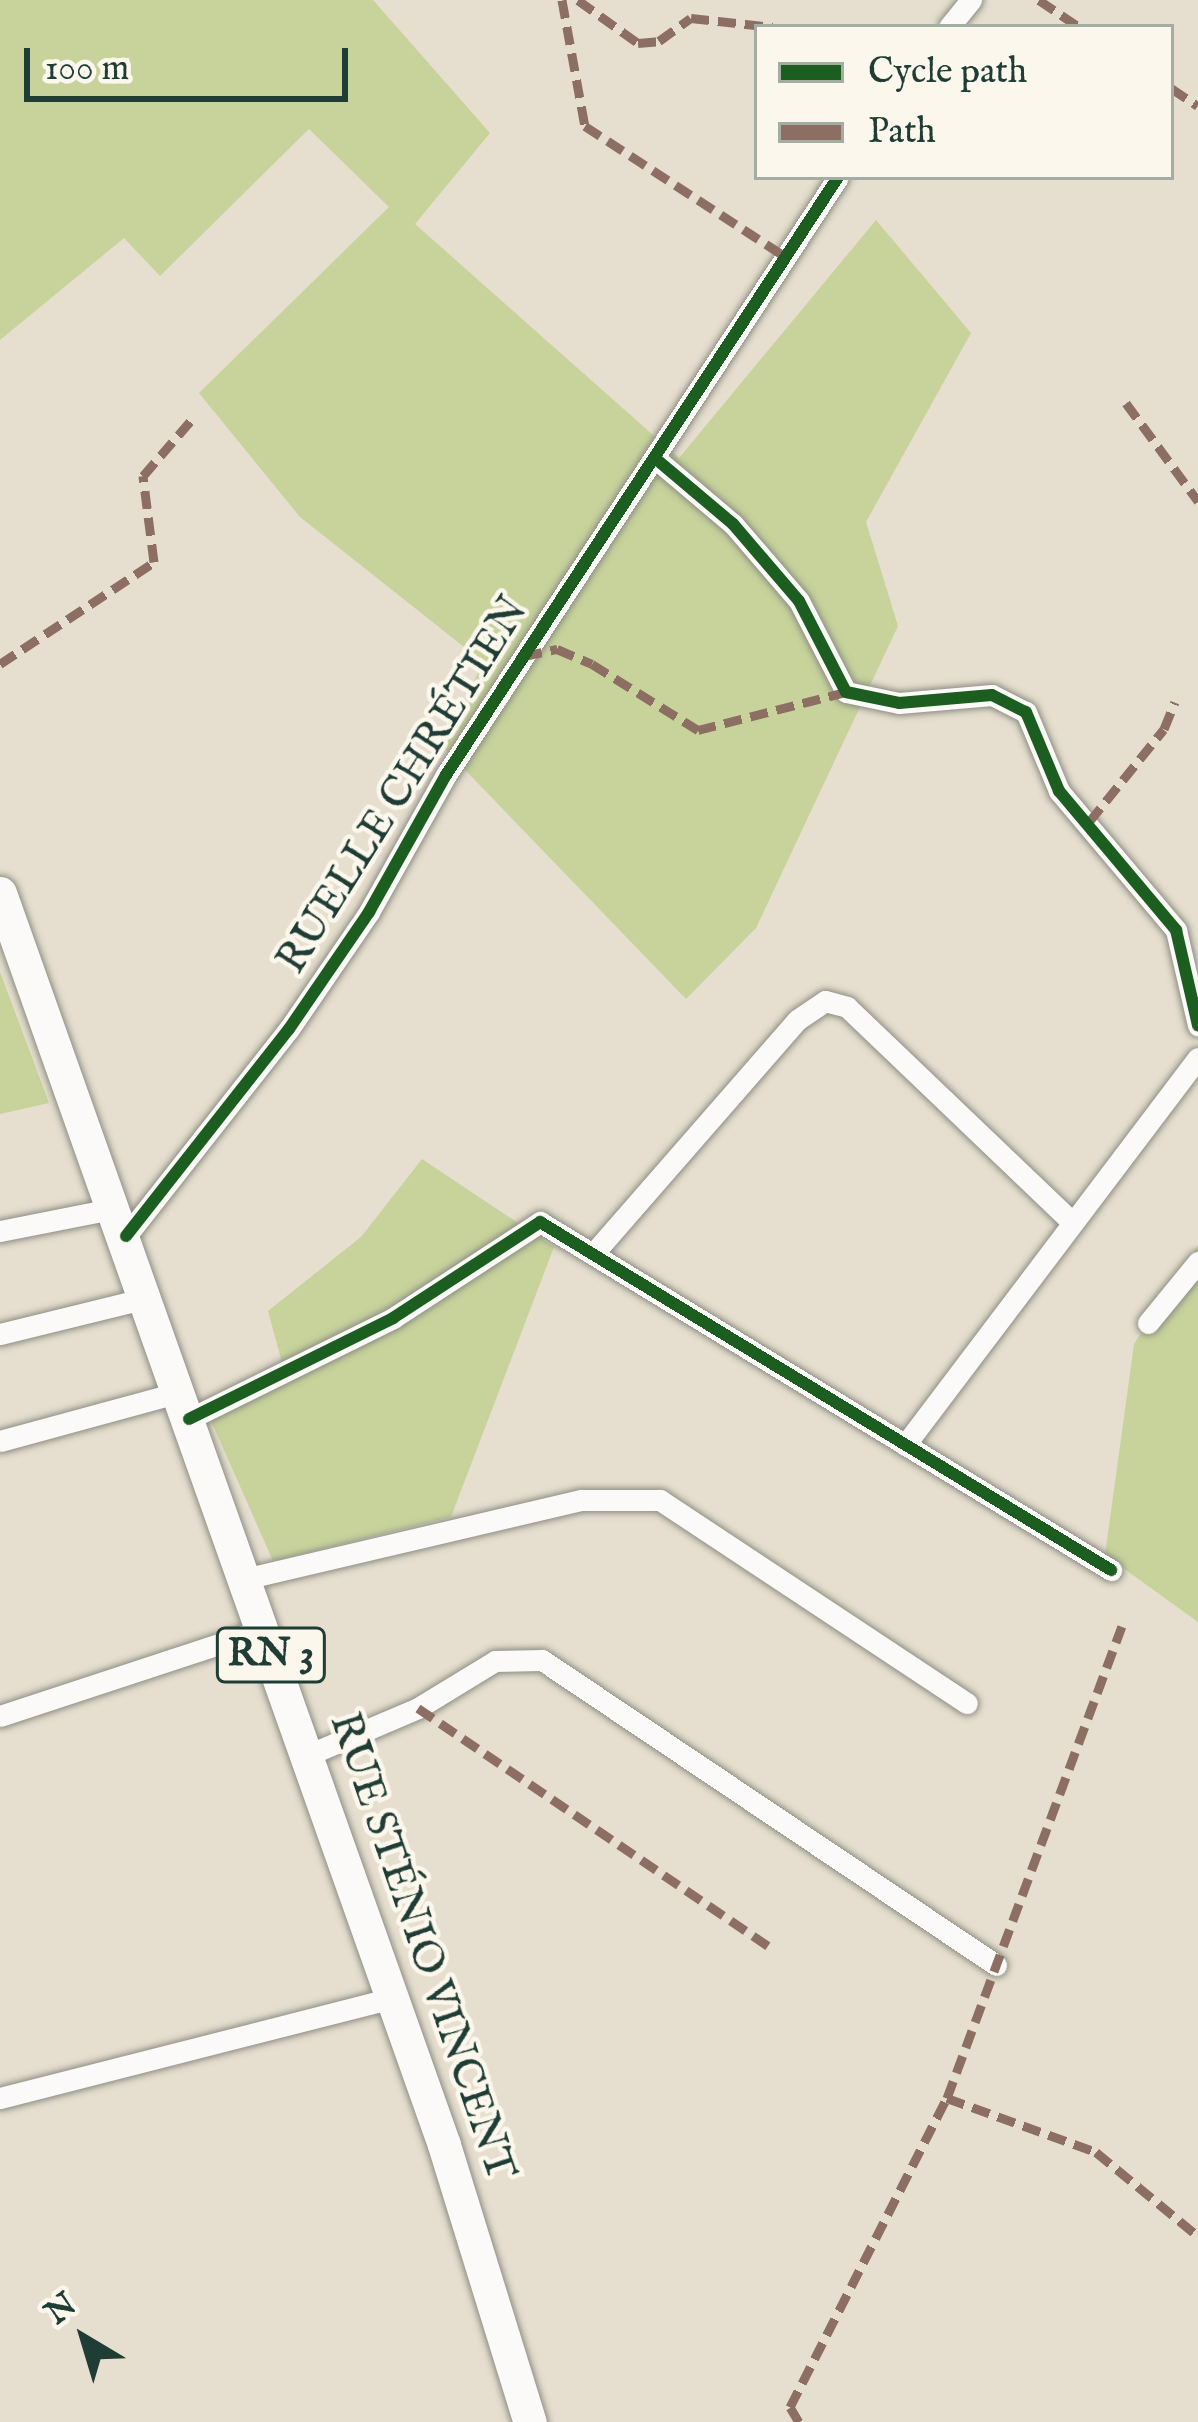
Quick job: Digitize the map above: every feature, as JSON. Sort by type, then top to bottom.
[{"type":"main road","name":"RUE STÉNIO VINCENT","points":[[0,893],[121,1222],[393,1998],[530,2422]]},
{"type":"street","points":[[951,24],[971,0]]},
{"type":"street","name":"RUELLE CHRÉTIEN","points":[[121,1222],[289,1029],[369,913],[446,775],[836,180]]},
{"type":"street","points":[[656,459],[733,524],[799,602],[846,692],[899,703],[992,695],[1026,712],[1059,791],[1191,950],[1198,1025]]},
{"type":"street","points":[[592,1254],[797,1021],[825,1001],[847,1007],[1070,1220]]},
{"type":"street","points":[[905,1444],[1070,1220],[1198,1058]]},
{"type":"street","points":[[0,1231],[121,1222]]},
{"type":"street","points":[[0,1441],[185,1406],[442,1291],[540,1222],[1111,1570]]},
{"type":"street","points":[[1148,1323],[1198,1262]]},
{"type":"street","points":[[0,1334],[147,1298]]},
{"type":"street","points":[[244,1579],[583,1500],[660,1500],[967,1703]]},
{"type":"street","points":[[0,1716],[262,1630]]},
{"type":"street","points":[[308,1756],[418,1708],[495,1661],[542,1660],[996,1965]]},
{"type":"street","points":[[0,2098],[393,1998]]},
{"type":"green space","points":[[0,0],[373,0],[490,133],[415,224],[679,458],[876,220],[971,333],[866,522],[898,626],[756,928],[686,999],[443,747],[483,662],[300,517],[199,393],[389,207],[309,129],[160,276],[124,238],[0,340]]},
{"type":"green space","points":[[0,972],[49,1103],[0,1114]]},
{"type":"green space","points":[[422,1159],[554,1247],[451,1517],[273,1561],[205,1407],[284,1370],[268,1311],[361,1237]]},
{"type":"green space","points":[[1198,1245],[1198,1622],[1105,1555],[1134,1344]]},
{"type":"marked path","points":[[562,0],[585,126],[783,255]]},
{"type":"marked path","points":[[578,0],[638,43],[659,41],[691,18],[754,25]]},
{"type":"marked path","points":[[1039,0],[1075,24]]},
{"type":"marked path","points":[[1174,90],[1198,106]]},
{"type":"marked path","points":[[1126,403],[1198,501]]},
{"type":"marked path","points":[[0,664],[154,562],[143,476],[194,417]]},
{"type":"marked path","points":[[524,656],[557,649],[592,664],[698,730],[846,692]]},
{"type":"marked path","points":[[1089,822],[1164,729],[1175,702]]},
{"type":"marked path","points":[[799,2422],[790,2407],[947,2098],[1122,1626]]},
{"type":"marked path","points":[[418,1708],[772,1949]]},
{"type":"marked path","points":[[947,2098],[1096,2152],[1198,2236]]},
{"type":"cycle path","points":[[126,1236],[289,1029],[369,912],[446,775],[836,180]]},
{"type":"cycle path","points":[[656,459],[733,524],[799,601],[846,692],[899,703],[992,695],[1026,712],[1059,791],[1176,930],[1198,1025]]},
{"type":"cycle path","points":[[189,1419],[393,1318],[540,1222],[1111,1570]]}]
